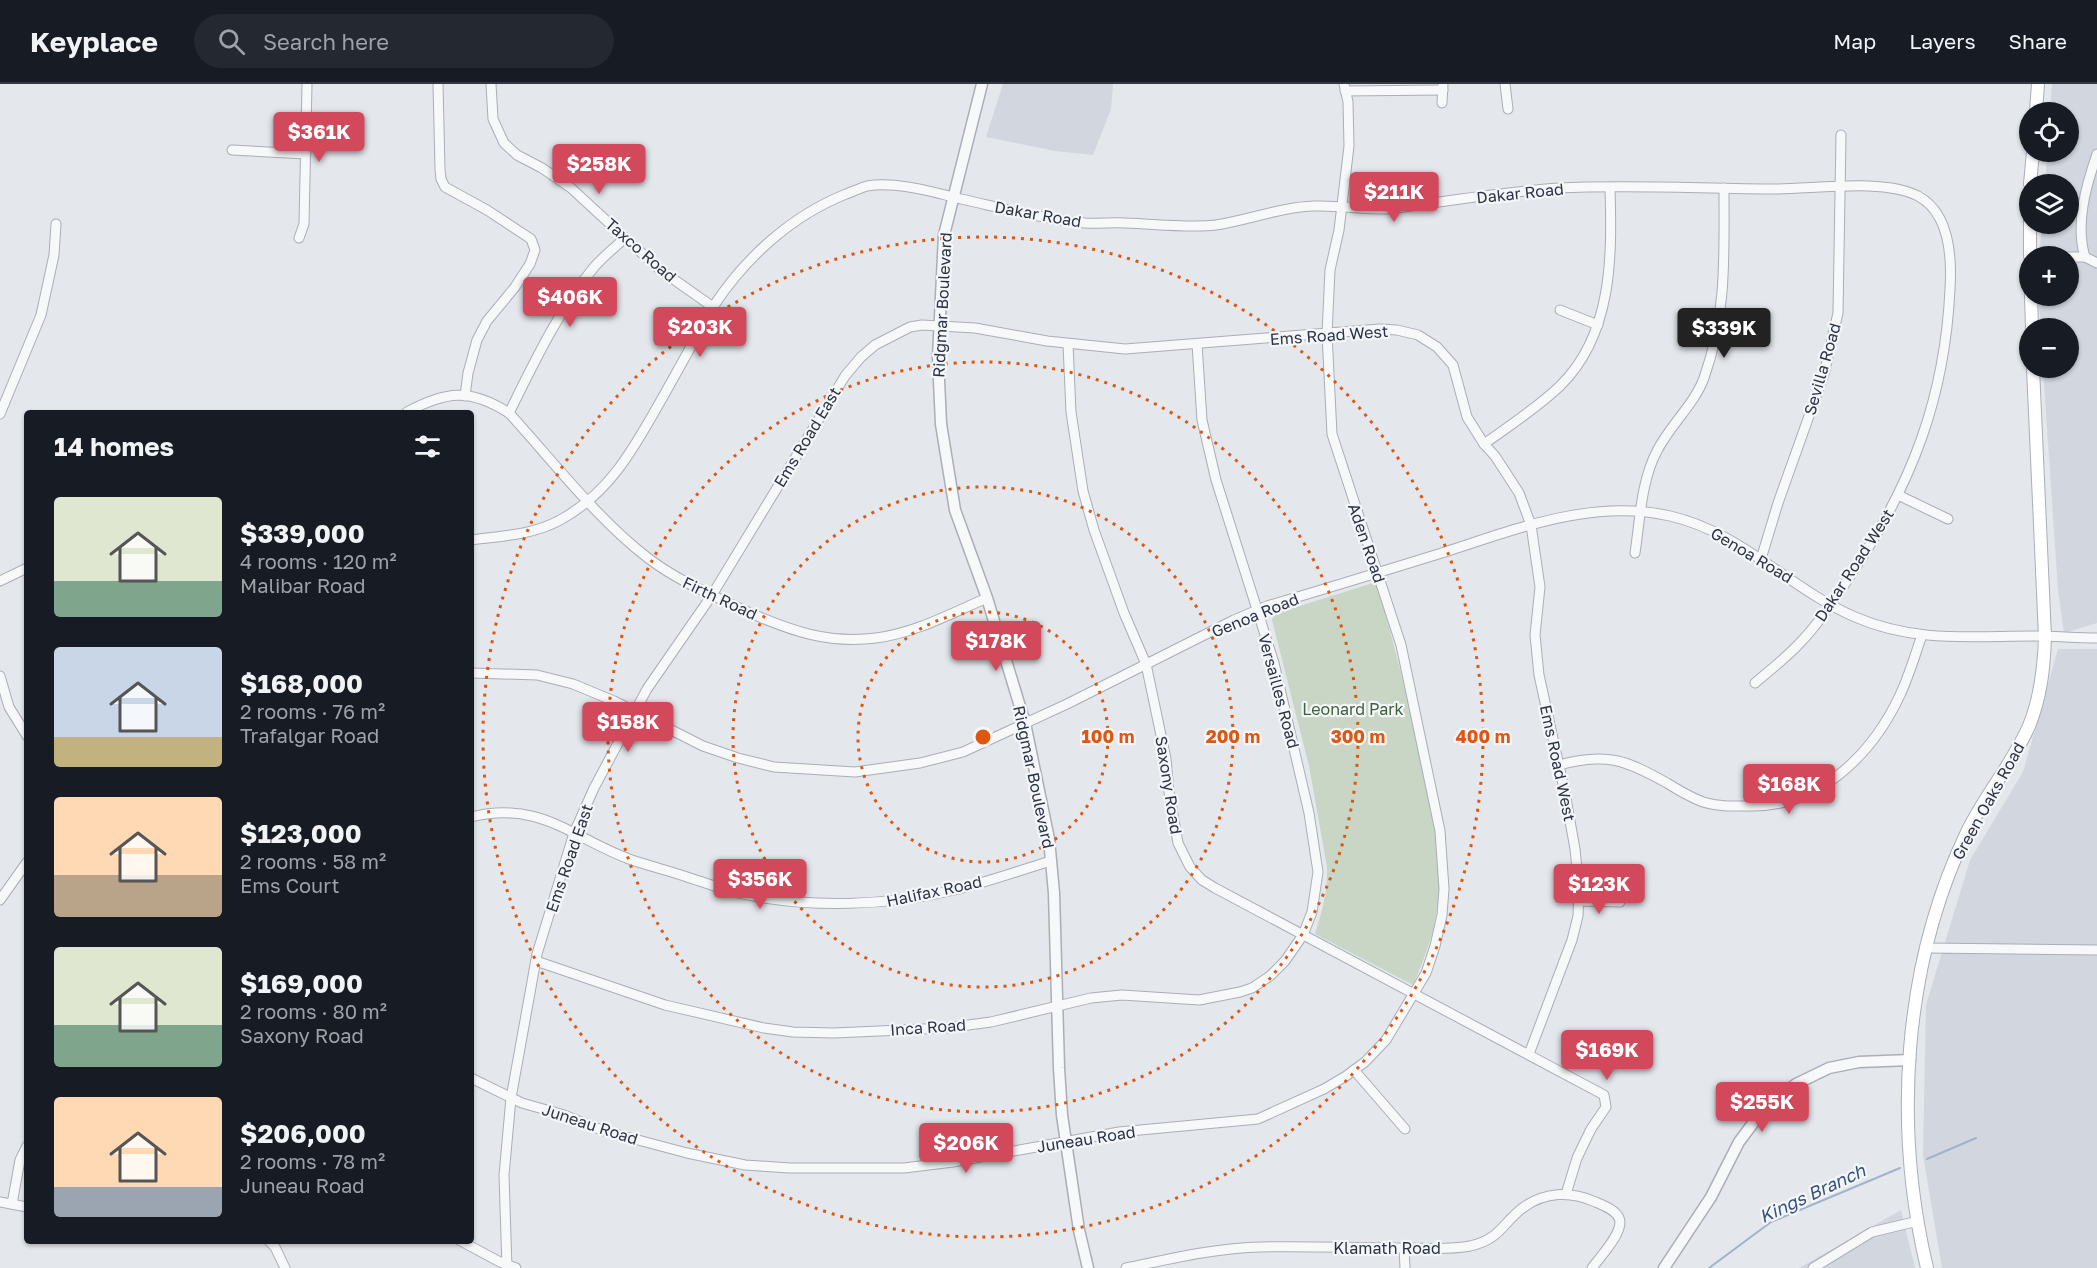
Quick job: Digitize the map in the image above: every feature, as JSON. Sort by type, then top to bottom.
[{"type":"main road","points":[[2037,102],[2038,84]]},
{"type":"main road","name":"Green Oaks Road","points":[[1927,1268],[1911,1169],[1908,1107],[1914,1010],[1927,948],[1943,890],[1968,830],[2028,727],[2042,681],[2045,637],[2033,378]]},
{"type":"street","points":[[299,238],[304,224],[307,84]]},
{"type":"street","points":[[438,84],[440,169],[445,187],[487,210],[531,239],[535,250],[530,264],[515,288],[487,321],[477,340],[468,373],[465,396]]},
{"type":"street","name":"Taxco Road","points":[[491,84],[493,119],[504,143],[517,155],[542,168],[571,188],[659,269],[713,307]]},
{"type":"street","name":"Ridgmar Boulevard","points":[[982,84],[943,242],[938,396],[949,484],[955,510],[987,598],[1025,723],[1049,839],[1054,893],[1059,1068],[1066,1142],[1079,1230],[1088,1268]]},
{"type":"street","points":[[1505,84],[1508,109]]},
{"type":"street","points":[[1344,88],[1443,87],[1442,103]]},
{"type":"street","name":"Aden Road","points":[[1344,88],[1348,102],[1349,146],[1339,230],[1330,270],[1327,334],[1332,434],[1401,645],[1440,831],[1444,889],[1442,915],[1436,946],[1426,973],[1414,994]]},
{"type":"street","name":"Sevilla Road","points":[[1761,559],[1778,503],[1824,374],[1838,313],[1841,135]]},
{"type":"street","points":[[232,150],[306,154]]},
{"type":"street","points":[[2085,257],[2082,245],[2082,212],[2088,181],[2097,154]]},
{"type":"street","name":"Dakar Road","points":[[474,540],[524,534],[540,529],[560,521],[589,501],[624,463],[724,289],[778,234],[827,202],[866,186],[920,189],[1017,212],[1088,223],[1214,225],[1291,208],[1316,206],[1391,209],[1558,188],[1840,186]]},
{"type":"street","name":"Dakar Road West","points":[[1755,683],[1795,647],[1831,605],[1872,544],[1898,495],[1930,419],[1940,373],[1949,319],[1951,270],[1949,243],[1940,219],[1920,197],[1904,191],[1840,186]]},
{"type":"street","points":[[1484,444],[1561,385],[1584,356],[1598,326],[1610,264],[1610,188]]},
{"type":"street","points":[[1635,553],[1646,483],[1658,449],[1698,391],[1711,356],[1723,296],[1725,188]]},
{"type":"street","points":[[0,414],[41,315],[54,255],[56,224]]},
{"type":"street","points":[[509,413],[544,344],[583,282],[597,264],[625,238]]},
{"type":"street","points":[[2079,257],[2085,257],[2097,263]]},
{"type":"street","points":[[1560,309],[1598,326]]},
{"type":"street","name":"Ems Road West","points":[[939,326],[975,328],[1068,344],[1125,349],[1380,329],[1397,330],[1418,335],[1437,347],[1453,365],[1467,417],[1519,493],[1531,525],[1540,587],[1535,635],[1538,665],[1575,849],[1578,916],[1572,940],[1529,1054]]},
{"type":"street","name":"Ems Road East","points":[[510,1267],[504,1175],[511,1098],[536,962],[574,832],[594,788],[647,688],[712,595],[845,376],[861,357],[888,337],[910,327],[939,326]]},
{"type":"street","name":"Saxony Road","points":[[1068,344],[1071,412],[1083,491],[1094,530],[1124,613],[1146,664],[1166,759],[1174,829],[1181,852],[1190,867],[1202,880],[1529,1054],[1565,1076],[1597,1090],[1605,1099],[1606,1107],[1591,1129],[1577,1158],[1566,1194]]},
{"type":"street","name":"Versailles Road","points":[[1197,344],[1202,420],[1216,480],[1274,663],[1309,813],[1318,872],[1312,912],[1303,935]]},
{"type":"street","name":"Firth Road","points":[[411,410],[442,396],[478,397],[497,405],[509,413],[616,531],[647,557],[675,577],[797,632],[832,639],[877,638],[900,633],[987,598]]},
{"type":"street","points":[[1898,495],[1948,519]]},
{"type":"street","name":"Genoa Road","points":[[474,673],[537,675],[553,678],[614,700],[703,746],[738,758],[774,767],[855,772],[936,759],[963,752],[1257,610],[1550,519],[1614,510],[1670,516],[1706,527],[1761,559],[1831,605],[1882,627],[1944,638],[2097,638]]},
{"type":"street","points":[[0,581],[24,569]]},
{"type":"street","points":[[1559,765],[1583,758],[1613,759],[1638,768],[1689,796],[1720,806],[1764,806],[1802,797],[1820,788],[1852,765],[1878,734],[1900,697],[1922,635]]},
{"type":"street","points":[[0,676],[9,706],[24,731]]},
{"type":"street","name":"Halifax Road","points":[[474,817],[501,812],[530,814],[628,858],[737,892],[780,900],[827,903],[883,902],[959,889],[1051,861]]},
{"type":"street","points":[[0,900],[24,866]]},
{"type":"street","points":[[1578,901],[1620,902]]},
{"type":"street","name":"Inca Road","points":[[536,962],[665,1005],[764,1028],[793,1032],[834,1033],[946,1028],[991,1022],[1091,998],[1122,995],[1199,1000],[1240,993],[1270,976],[1285,961],[1303,935]]},
{"type":"street","points":[[1927,948],[2097,950]]},
{"type":"street","name":"Juneau Road","points":[[474,1080],[522,1103],[564,1115],[604,1131],[687,1154],[745,1165],[790,1168],[926,1166],[1119,1132],[1258,1119],[1324,1089],[1354,1070],[1386,1040],[1414,994]]},
{"type":"street","points":[[1664,1268],[1711,1197],[1739,1142],[1765,1107],[1796,1084],[1829,1068],[1859,1062],[1910,1060]]},
{"type":"street","points":[[1354,1070],[1405,1129]]},
{"type":"street","points":[[12,1204],[20,1160],[24,1152]]},
{"type":"street","name":"Klamath Road","points":[[1126,1268],[1210,1252],[1260,1247],[1468,1247],[1493,1238],[1523,1208],[1543,1198],[1566,1194],[1584,1197],[1604,1206],[1616,1214],[1621,1224],[1620,1230],[1592,1268]]},
{"type":"street","points":[[0,1202],[24,1206]]},
{"type":"street","points":[[1813,1268],[1872,1232],[1918,1221]]},
{"type":"street","points":[[272,1244],[285,1268]]},
{"type":"street","points":[[467,1244],[510,1267]]},
{"type":"street","points":[[1404,1248],[1405,1268]]},
{"type":"shaded area","points":[[1003,84],[1113,84],[1111,109],[1093,155],[1055,151],[986,137]]},
{"type":"shaded area","points":[[2052,84],[2097,84],[2097,623],[2064,633],[2058,590],[2044,378],[2079,378],[2079,318],[2040,318],[2039,306],[2079,306],[2079,246],[2040,246],[2041,234],[2079,234],[2079,174],[2046,174],[2046,162],[2079,162],[2079,102],[2051,102]]},
{"type":"shaded area","points":[[2058,649],[2097,649],[2097,1268],[1942,1268],[1923,1155],[1926,1005],[1970,860],[2023,772]]},
{"type":"shaded area","points":[[1901,1210],[1915,1268],[1799,1268]]},
{"type":"green space","name":"Leonard Park","points":[[1373,583],[1378,587],[1415,731],[1438,850],[1440,879],[1436,917],[1413,985],[1315,934],[1325,893],[1327,867],[1309,766],[1272,620],[1274,614]]},
{"type":"waterway","name":"Kings Branch","points":[[1927,1159],[1976,1138]]},
{"type":"waterway","name":"Kings Branch","points":[[1709,1268],[1771,1222],[1900,1168]]}]
